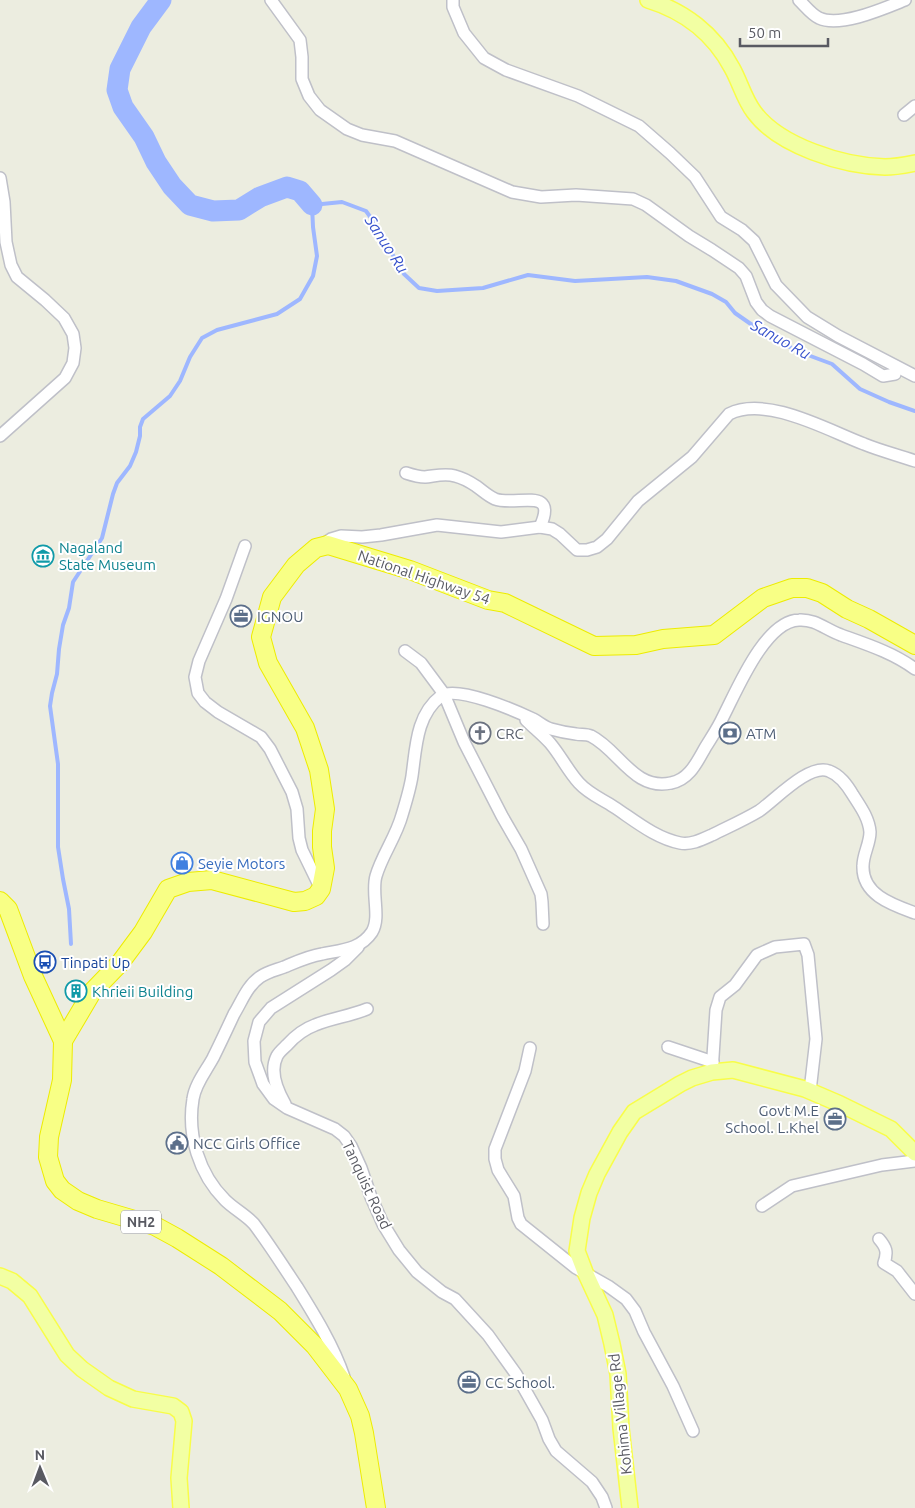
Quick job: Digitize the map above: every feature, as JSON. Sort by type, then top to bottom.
[{"type":"highway","name":"National Highway 54","points":[[316,548],[328,545],[410,570],[488,600],[505,603],[594,646],[636,645],[663,640],[714,635],[763,598],[792,588],[807,588],[822,593],[847,609],[915,645]]},
{"type":"highway","points":[[63,1041],[92,992],[120,963],[143,932],[168,889],[188,882],[212,880],[294,902],[305,901],[316,896],[321,889],[325,868],[322,831],[325,810],[319,770],[305,728],[268,662],[261,637],[272,597],[296,565],[316,548]]},
{"type":"highway","name":"NH2","points":[[0,901],[8,909],[33,976],[63,1041],[62,1080],[50,1137],[48,1157],[55,1181],[62,1190],[78,1201],[97,1209],[155,1226],[177,1238],[221,1266],[280,1311],[315,1346],[348,1389],[360,1416],[376,1508]]},
{"type":"main road","points":[[648,0],[678,12],[704,31],[718,46],[733,69],[737,82],[753,110],[763,124],[778,135],[816,153],[837,160],[885,167],[915,163]]},
{"type":"main road","name":"Kohima Village Rd","points":[[630,1508],[620,1428],[618,1374],[614,1354],[605,1315],[577,1251],[582,1218],[589,1193],[620,1132],[634,1112],[712,1067],[733,1070],[810,1091],[840,1104],[891,1129],[915,1153]]},
{"type":"main road","points":[[0,1276],[12,1282],[30,1296],[67,1355],[82,1369],[110,1388],[133,1398],[173,1406],[181,1412],[184,1421],[179,1478],[181,1508]]},
{"type":"street","points":[[271,0],[300,40],[302,79],[309,96],[320,110],[347,129],[362,135],[395,141],[512,192],[541,197],[576,195],[632,199],[646,206],[739,268],[746,276],[756,302],[770,316],[883,376],[895,374],[895,366]]},
{"type":"street","points":[[453,0],[453,7],[464,33],[484,58],[506,70],[578,96],[639,126],[695,177],[720,217],[742,230],[754,241],[776,285],[807,317],[838,336],[915,376]]},
{"type":"street","points":[[799,0],[819,18],[834,20],[855,18],[883,10],[905,0]]},
{"type":"street","points":[[904,115],[915,106]]},
{"type":"street","points":[[0,178],[4,202],[6,242],[11,265],[17,277],[64,318],[74,334],[76,348],[73,363],[65,378],[0,436]]},
{"type":"street","points":[[316,548],[330,539],[341,536],[362,537],[381,535],[437,525],[502,532],[540,526],[552,529],[560,534],[577,550],[587,550],[607,539],[638,501],[692,457],[730,414],[737,410],[787,413],[878,450],[915,461]]},
{"type":"street","points":[[406,473],[418,477],[453,475],[471,483],[496,499],[508,502],[526,499],[538,500],[546,510],[540,526]]},
{"type":"street","points":[[245,546],[226,600],[199,661],[195,677],[198,692],[205,702],[261,738],[270,749],[292,792],[297,809],[299,838],[302,850],[321,889]]},
{"type":"street","points":[[444,694],[465,695],[505,707],[552,729],[591,736],[612,751],[627,769],[637,777],[663,785],[675,783],[692,769],[722,720],[747,670],[764,643],[779,627],[788,622],[802,620],[819,623],[833,632],[873,647],[905,662],[915,669]]},
{"type":"street","points":[[405,651],[421,663],[444,694],[464,742],[521,849],[541,894],[543,924]]},
{"type":"street","name":"Tanquist Road","points":[[444,694],[427,712],[419,728],[411,779],[402,818],[376,878],[374,890],[376,911],[373,930],[338,965],[270,1008],[259,1022],[254,1041],[255,1062],[262,1084],[274,1099],[287,1108],[334,1129],[344,1136],[361,1168],[383,1224],[400,1250],[417,1272],[442,1292],[455,1299],[488,1335],[516,1374],[542,1420],[549,1440],[556,1451],[592,1482],[606,1508]]},
{"type":"street","points":[[519,713],[550,743],[579,784],[588,792],[652,831],[678,843],[688,844],[700,841],[758,811],[810,773],[821,769],[829,771],[840,778],[849,788],[862,808],[867,820],[870,831],[863,866],[865,879],[879,897],[893,905],[915,912]]},
{"type":"street","points":[[348,1389],[337,1356],[313,1312],[285,1268],[253,1223],[226,1202],[206,1177],[196,1152],[191,1112],[193,1096],[234,1014],[247,990],[259,977],[307,958],[352,948],[363,942]]},
{"type":"street","points":[[668,1047],[712,1067],[716,1010],[720,997],[735,985],[757,954],[775,947],[804,944],[808,955],[816,1039],[810,1091]]},
{"type":"street","points":[[287,1108],[278,1092],[274,1078],[274,1066],[277,1056],[295,1036],[313,1026],[367,1009]]},
{"type":"street","points":[[530,1048],[525,1070],[495,1149],[495,1159],[502,1178],[514,1196],[518,1218],[521,1224],[576,1268],[608,1286],[626,1299],[635,1311],[693,1431]]},
{"type":"street","points":[[762,1206],[792,1186],[882,1165],[915,1161]]},
{"type":"street","points":[[879,1238],[886,1247],[887,1253],[884,1263],[897,1271],[915,1294]]},
{"type":"waterway","name":"Sanuo Ru","points":[[161,0],[141,27],[120,69],[117,90],[123,107],[144,137],[156,162],[172,186],[190,205],[213,211],[239,210],[260,197],[287,187],[300,191],[312,205]]},
{"type":"waterway","points":[[71,944],[69,909],[58,847],[58,764],[50,706],[57,674],[63,625],[69,608],[73,582],[102,538],[117,483],[130,466],[136,452],[143,419],[170,396],[180,381],[190,357],[202,338],[217,330],[277,314],[300,299],[313,276],[317,256],[312,205],[342,202],[366,211],[379,229],[404,274],[419,288],[437,291],[483,288],[528,275],[575,281],[647,277],[676,281],[712,294],[726,302],[735,313],[758,329],[797,351],[832,364],[860,389],[915,411]]},
{"type":"place","name":"Nagaland State Museum","points":[[43,556]]},
{"type":"place","name":"IGNOU","points":[[241,616]]},
{"type":"place","name":"CRC","points":[[480,733]]},
{"type":"place","name":"ATM","points":[[730,733]]},
{"type":"place","name":"Seyie Motors","points":[[182,863]]},
{"type":"place","name":"Tinpati Up","points":[[45,962]]},
{"type":"place","name":"Khrieii Building","points":[[76,991]]},
{"type":"place","name":"Govt M.E School. L.Khel","points":[[835,1119]]},
{"type":"place","name":"NCC Girls Office","points":[[177,1143]]},
{"type":"place","name":"CC School.","points":[[469,1382]]}]
